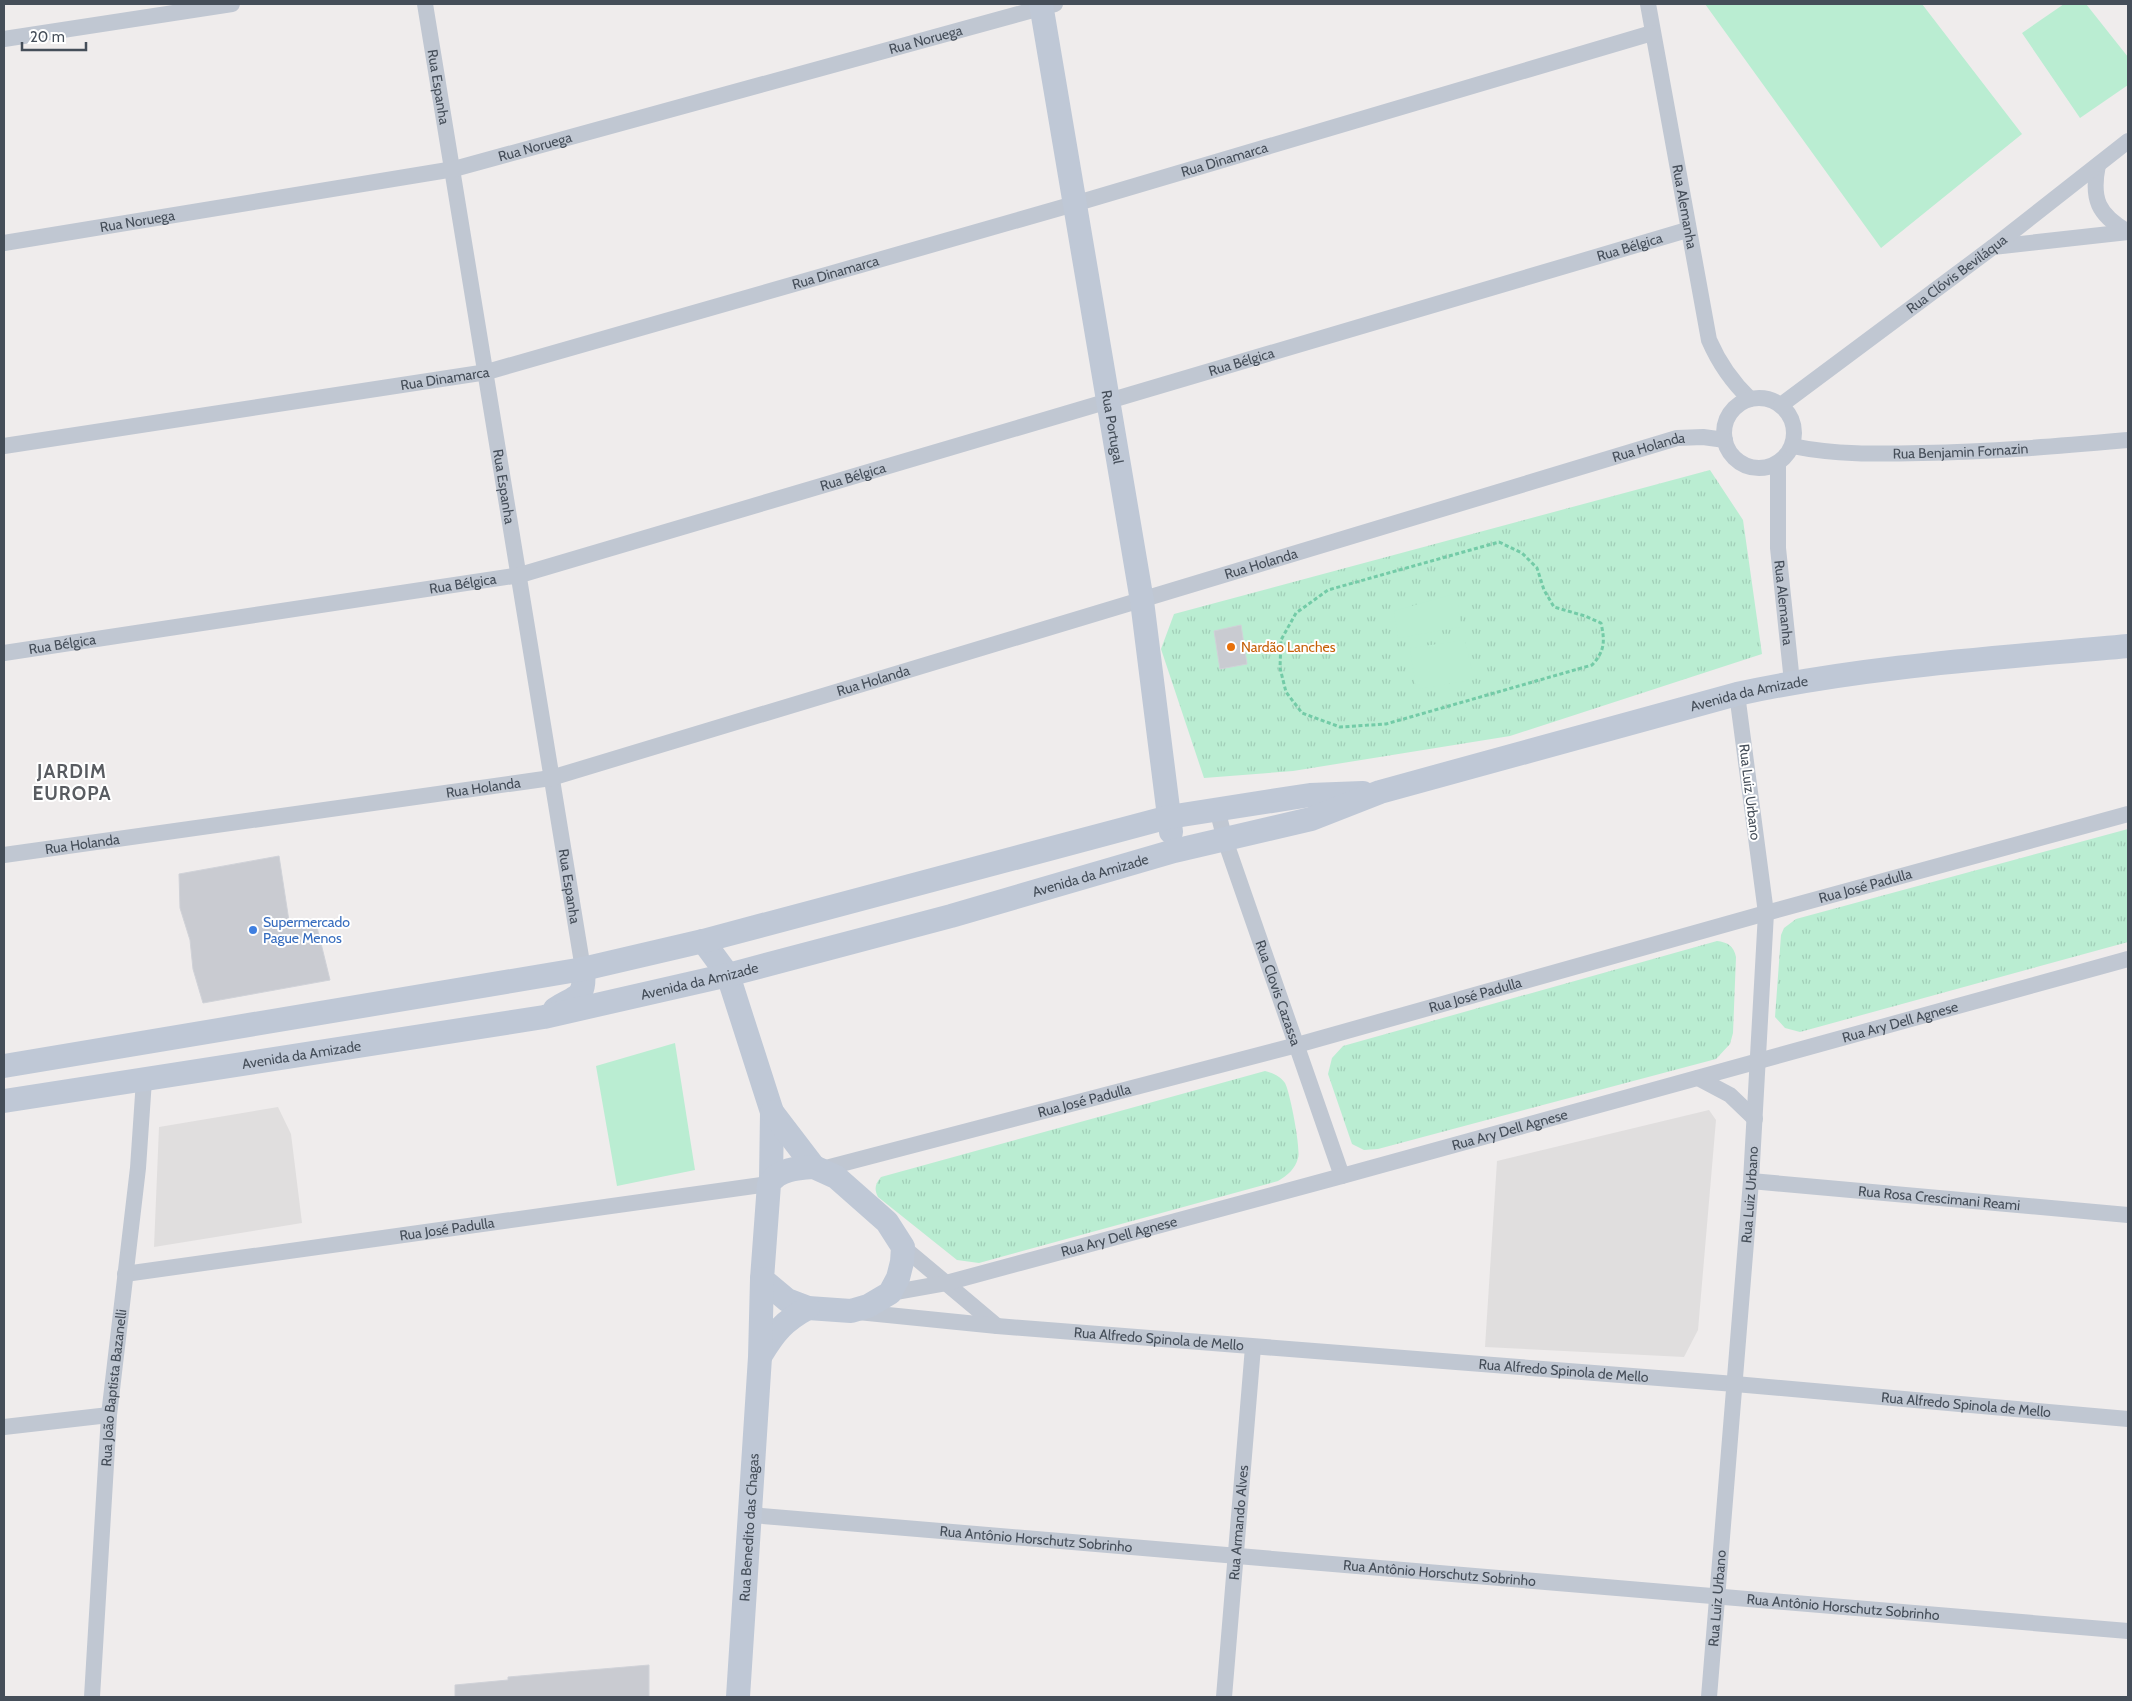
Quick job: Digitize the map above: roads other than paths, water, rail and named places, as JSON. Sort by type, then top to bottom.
[{"type":"main road","name":"Rua Portugal","points":[[1046,5],[1074,204],[1142,601],[1174,851]]},
{"type":"main road","name":"Avenida da Amizade","points":[[4,1101],[544,1017],[728,975],[951,916],[1174,851],[1311,819],[1380,792],[1737,694],[1792,682],[1903,666],[2128,646]]},
{"type":"main road","name":"Avenida da Amizade","points":[[4,1066],[583,969],[703,941],[1169,817],[1310,795],[1380,792]]},
{"type":"main road","points":[[703,941],[728,975],[772,1112],[770,1182],[762,1279],[787,1300],[808,1308],[851,1311],[868,1306],[890,1293],[902,1262],[903,1247],[887,1222],[836,1178],[818,1168],[772,1112]]},
{"type":"main road","points":[[544,1017],[576,999],[581,993],[584,980],[583,969]]},
{"type":"main road","points":[[770,1182],[795,1168],[818,1168]]},
{"type":"main road","name":"Rua Benedito das Chagas","points":[[738,1697],[751,1515],[760,1357],[762,1279]]},
{"type":"main road","name":"Rua Benedito das Chagas","points":[[760,1357],[776,1330],[792,1317],[808,1308]]},
{"type":"street","points":[[4,39],[232,4]]},
{"type":"street","name":"Rua Espanha","points":[[425,4],[454,169],[583,969]]},
{"type":"street","name":"Rua Alemanha","points":[[1648,4],[1708,340],[1729,376],[1750,398]]},
{"type":"street","name":"Rua Noruega","points":[[4,243],[454,169],[1046,5]]},
{"type":"street","name":"Rua Dinamarca","points":[[4,446],[487,372],[1074,204],[1652,33]]},
{"type":"street","name":"Rua Clóvis Beviláqua","points":[[1782,405],[1993,247],[2128,141]]},
{"type":"street","points":[[2098,165],[2094,185],[2098,205],[2111,222],[2128,232]]},
{"type":"street","name":"Rua Bélgica","points":[[4,654],[520,575],[1687,230]]},
{"type":"street","points":[[1993,247],[2128,232]]},
{"type":"street","points":[[1761,397],[1782,405],[1794,424],[1795,435],[1792,446],[1786,456],[1778,463],[1765,468],[1752,468],[1739,462],[1730,452],[1725,440],[1724,429],[1730,415],[1740,403],[1750,398],[1761,397]]},
{"type":"street","name":"Rua Holanda","points":[[4,855],[551,778],[1677,438],[1703,437],[1725,440]]},
{"type":"street","name":"Rua Benjamin Fornazin","points":[[1792,446],[1824,452],[1861,454],[1996,452],[2128,440]]},
{"type":"street","name":"Rua Alemanha","points":[[1778,463],[1778,548],[1792,682]]},
{"type":"street","name":"Rua Luiz Urbano","points":[[1709,1697],[1751,1181],[1766,913],[1737,694]]},
{"type":"street","name":"Rua Clovis Cazassa","points":[[1217,809],[1225,840],[1342,1176]]},
{"type":"street","name":"Rua José Padulla","points":[[818,1168],[1297,1045],[1766,913],[2128,814]]},
{"type":"street","name":"Rua Ary Dell Agnese","points":[[890,1293],[946,1283],[2128,959]]},
{"type":"street","points":[[1698,1078],[1730,1094],[1755,1119]]},
{"type":"street","name":"Rua João Baptista Bazanelli","points":[[92,1697],[109,1415],[138,1168],[144,1080]]},
{"type":"street","name":"Rua Rosa Crescimani Reami","points":[[1751,1181],[2128,1215]]},
{"type":"street","name":"Rua José Padulla","points":[[125,1274],[770,1182]]},
{"type":"street","points":[[903,1247],[997,1326]]},
{"type":"street","name":"Rua Alfredo Spinola de Mello","points":[[851,1311],[997,1326],[1735,1384],[2128,1419]]},
{"type":"street","name":"Rua Armando Alves","points":[[1224,1697],[1253,1347]]},
{"type":"street","points":[[4,1427],[109,1415]]},
{"type":"street","name":"Rua Antônio Horschutz Sobrinho","points":[[751,1515],[1236,1554],[1717,1598],[2128,1631]]},
{"type":"place","name":"Nardão Lanches","points":[[1231,647]]},
{"type":"place","name":"Supermercado Pague Menos","points":[[253,930]]},
{"type":"district","name":"JARDIM EUROPA","points":[[72,782]]}]
